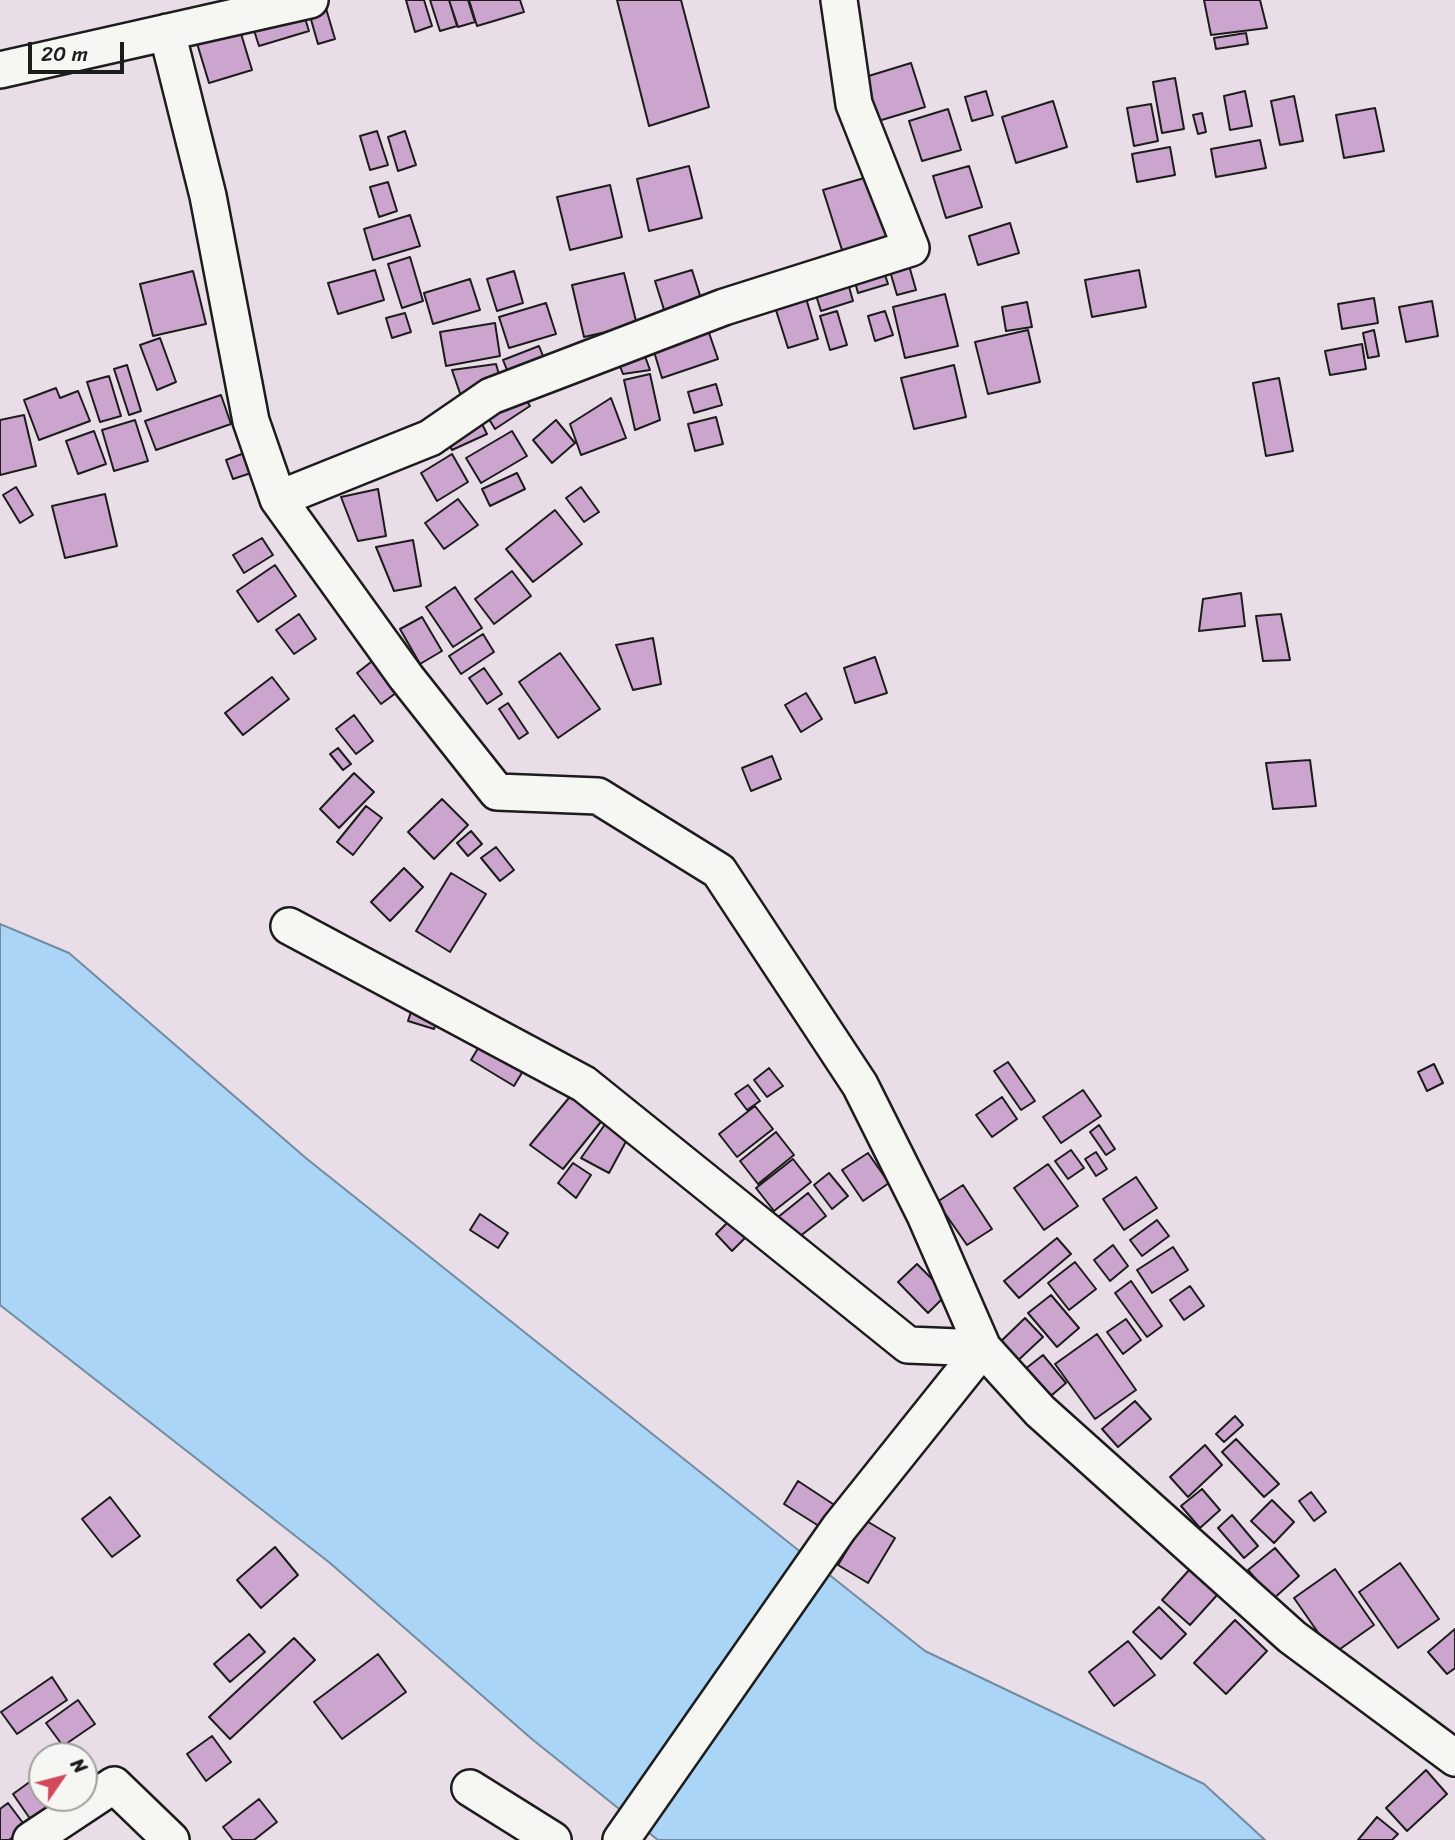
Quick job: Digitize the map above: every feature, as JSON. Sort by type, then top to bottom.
[{"type":"street","points":[[0,70],[310,0]]},
{"type":"street","points":[[278,499],[430,438],[492,396],[724,307],[911,248],[853,104],[839,0]]},
{"type":"street","points":[[167,32],[208,196],[251,421],[278,499],[406,677],[497,792],[598,796],[719,871],[860,1085],[925,1216],[983,1348],[1040,1411],[1292,1637],[1455,1758]]},
{"type":"street","points":[[289,926],[584,1084],[908,1345],[983,1348]]},
{"type":"street","points":[[621,1840],[839,1528],[983,1348]]},
{"type":"street","points":[[31,1840],[114,1785],[170,1840]]},
{"type":"street","points":[[470,1788],[553,1840]]},
{"type":"water","points":[[0,924],[69,953],[307,1159],[925,1651],[1204,1784],[1265,1840],[658,1840],[533,1740],[330,1563],[0,1305]]},
{"type":"building","points":[[406,0],[424,0],[432,26],[415,32]]},
{"type":"building","points":[[430,0],[449,0],[457,26],[440,31]]},
{"type":"building","points":[[449,0],[468,0],[475,22],[458,27]]},
{"type":"building","points":[[469,0],[520,0],[524,12],[477,26]]},
{"type":"building","points":[[617,0],[681,0],[709,107],[649,126]]},
{"type":"building","points":[[1204,0],[1260,0],[1267,28],[1211,35]]},
{"type":"building","points":[[325,5],[335,39],[318,44],[308,9]]},
{"type":"building","points":[[302,9],[309,31],[259,46],[252,24]]},
{"type":"building","points":[[239,27],[252,70],[209,83],[196,40]]},
{"type":"building","points":[[1246,33],[1248,44],[1216,49],[1214,38]]},
{"type":"building","points":[[911,63],[925,107],[875,122],[862,78]]},
{"type":"building","points":[[1175,78],[1184,129],[1162,133],[1153,82]]},
{"type":"building","points":[[986,91],[993,115],[972,121],[965,97]]},
{"type":"building","points":[[1245,91],[1252,126],[1230,130],[1224,96]]},
{"type":"building","points":[[1294,96],[1303,141],[1280,145],[1271,101]]},
{"type":"building","points":[[1053,101],[1067,147],[1016,163],[1002,117]]},
{"type":"building","points":[[1151,104],[1158,141],[1134,146],[1127,108]]},
{"type":"building","points":[[1375,108],[1384,151],[1344,158],[1336,115]]},
{"type":"building","points":[[948,109],[961,150],[922,161],[909,121]]},
{"type":"building","points":[[1202,113],[1206,132],[1198,134],[1193,115]]},
{"type":"building","points":[[377,131],[388,165],[370,170],[360,136]]},
{"type":"building","points":[[405,131],[416,165],[398,171],[388,137]]},
{"type":"building","points":[[1260,140],[1266,168],[1216,177],[1211,149]]},
{"type":"building","points":[[1170,147],[1175,175],[1137,182],[1132,154]]},
{"type":"building","points":[[689,166],[702,218],[649,231],[637,179]]},
{"type":"building","points":[[969,166],[982,207],[946,218],[933,176]]},
{"type":"building","points":[[871,176],[889,238],[843,253],[823,190]]},
{"type":"building","points":[[388,182],[397,211],[379,217],[370,187]]},
{"type":"building","points":[[610,185],[622,237],[570,250],[557,197]]},
{"type":"building","points":[[410,215],[420,246],[373,260],[364,229]]},
{"type":"building","points":[[1010,223],[1019,253],[978,265],[969,236]]},
{"type":"building","points":[[906,255],[916,290],[897,295],[887,261]]},
{"type":"building","points":[[410,257],[423,301],[402,308],[388,264]]},
{"type":"building","points":[[882,266],[888,284],[858,293],[853,275]]},
{"type":"building","points":[[375,270],[384,300],[338,314],[328,283]]},
{"type":"building","points":[[692,270],[703,305],[666,316],[655,281]]},
{"type":"building","points":[[1139,270],[1146,307],[1092,317],[1085,280]]},
{"type":"building","points":[[193,271],[206,324],[153,336],[140,284]]},
{"type":"building","points":[[514,271],[523,303],[497,311],[487,279]]},
{"type":"building","points":[[624,273],[637,325],[584,337],[572,285]]},
{"type":"building","points":[[846,276],[853,301],[821,311],[813,286]]},
{"type":"building","points":[[470,279],[480,310],[433,324],[424,293]]},
{"type":"building","points":[[945,294],[958,346],[905,358],[893,307]]},
{"type":"building","points":[[806,298],[818,339],[788,348],[775,307]]},
{"type":"building","points":[[1374,298],[1378,323],[1342,329],[1338,304]]},
{"type":"building","points":[[1432,301],[1438,336],[1406,342],[1399,307]]},
{"type":"building","points":[[1027,302],[1032,327],[1006,331],[1002,307]]},
{"type":"building","points":[[546,303],[556,334],[509,348],[499,317]]},
{"type":"building","points":[[837,311],[847,345],[830,350],[820,316]]},
{"type":"building","points":[[885,311],[893,335],[875,341],[868,316]]},
{"type":"building","points":[[405,313],[411,332],[392,338],[386,318]]},
{"type":"building","points":[[495,323],[500,356],[446,366],[440,332]]},
{"type":"building","points":[[707,327],[718,359],[662,378],[652,345]]},
{"type":"building","points":[[1028,330],[1040,382],[988,394],[975,342]]},
{"type":"building","points":[[1374,330],[1379,356],[1368,358],[1363,333]]},
{"type":"building","points":[[160,338],[176,382],[157,390],[140,345]]},
{"type":"building","points":[[1362,344],[1366,369],[1330,375],[1325,351]]},
{"type":"building","points":[[539,346],[547,366],[511,380],[503,360]]},
{"type":"building","points":[[642,348],[650,370],[623,374],[616,356]]},
{"type":"building","points":[[496,364],[503,388],[463,402],[452,370]]},
{"type":"building","points":[[127,365],[141,411],[129,415],[114,369]]},
{"type":"building","points":[[954,365],[966,417],[914,429],[901,378]]},
{"type":"building","points":[[650,374],[660,420],[635,430],[624,380]]},
{"type":"building","points":[[109,376],[121,416],[100,422],[87,382]]},
{"type":"building","points":[[1279,378],[1293,451],[1266,456],[1253,383]]},
{"type":"building","points":[[716,384],[722,405],[694,413],[688,392]]},
{"type":"building","points":[[56,388],[60,398],[78,391],[90,421],[39,440],[24,400]]},
{"type":"building","points":[[519,388],[530,406],[495,429],[484,411]]},
{"type":"building","points":[[221,395],[231,424],[156,450],[145,421]]},
{"type":"building","points":[[611,398],[626,438],[581,455],[570,424]]},
{"type":"building","points":[[24,415],[36,466],[0,475],[0,420]]},
{"type":"building","points":[[716,417],[723,444],[695,451],[688,424]]},
{"type":"building","points":[[479,418],[487,434],[452,450],[444,434]]},
{"type":"building","points":[[135,420],[148,461],[114,471],[102,430]]},
{"type":"building","points":[[556,420],[575,443],[552,463],[533,440]]},
{"type":"building","points":[[94,431],[106,464],[78,474],[66,441]]},
{"type":"building","points":[[512,431],[527,456],[481,483],[466,458]]},
{"type":"building","points":[[247,452],[254,472],[233,479],[226,460]]},
{"type":"building","points":[[452,454],[468,482],[437,501],[421,473]]},
{"type":"building","points":[[517,473],[525,489],[490,506],[482,489]]},
{"type":"building","points":[[16,487],[33,515],[20,523],[3,495]]},
{"type":"building","points":[[581,487],[599,512],[584,522],[566,498]]},
{"type":"building","points":[[378,489],[386,536],[358,541],[341,497]]},
{"type":"building","points":[[105,494],[117,546],[65,558],[52,506]]},
{"type":"building","points":[[458,499],[478,525],[444,549],[425,523]]},
{"type":"building","points":[[555,510],[582,544],[533,582],[506,549]]},
{"type":"building","points":[[262,538],[273,555],[244,573],[233,555]]},
{"type":"building","points":[[413,540],[421,586],[394,591],[376,547]]},
{"type":"building","points":[[275,565],[296,596],[258,622],[237,591]]},
{"type":"building","points":[[512,571],[531,596],[494,624],[475,599]]},
{"type":"building","points":[[455,587],[482,628],[453,647],[426,607]]},
{"type":"building","points":[[1241,593],[1245,626],[1199,631],[1203,599]]},
{"type":"building","points":[[299,614],[316,639],[294,654],[276,630]]},
{"type":"building","points":[[1281,614],[1290,660],[1263,661],[1256,616]]},
{"type":"building","points":[[422,617],[442,651],[420,664],[400,629]]},
{"type":"building","points":[[483,634],[494,652],[461,674],[449,656]]},
{"type":"building","points":[[653,638],[661,684],[633,690],[616,645]]},
{"type":"building","points":[[560,653],[600,709],[558,738],[519,682]]},
{"type":"building","points":[[875,657],[887,693],[855,703],[844,668]]},
{"type":"building","points":[[376,658],[400,690],[381,704],[357,673]]},
{"type":"building","points":[[484,668],[502,694],[487,704],[469,678]]},
{"type":"building","points":[[272,677],[289,699],[243,735],[225,713]]},
{"type":"building","points":[[806,693],[822,719],[801,732],[785,705]]},
{"type":"building","points":[[508,703],[528,733],[519,739],[499,709]]},
{"type":"building","points":[[354,715],[373,741],[356,754],[336,729]]},
{"type":"building","points":[[338,748],[351,764],[343,770],[330,754]]},
{"type":"building","points":[[772,756],[781,779],[751,791],[742,768]]},
{"type":"building","points":[[1310,760],[1316,806],[1273,809],[1266,763]]},
{"type":"building","points":[[354,773],[374,792],[339,828],[320,809]]},
{"type":"building","points":[[442,799],[468,825],[434,859],[408,832]]},
{"type":"building","points":[[366,806],[382,818],[353,855],[337,842]]},
{"type":"building","points":[[471,831],[482,844],[468,856],[457,843]]},
{"type":"building","points":[[496,847],[514,870],[500,881],[481,858]]},
{"type":"building","points":[[404,868],[423,887],[390,921],[371,902]]},
{"type":"building","points":[[451,873],[486,894],[450,952],[416,931]]},
{"type":"building","points":[[419,987],[446,996],[434,1029],[408,1021]]},
{"type":"building","points":[[495,1020],[538,1046],[514,1086],[471,1060]]},
{"type":"building","points":[[1008,1062],[1035,1101],[1021,1110],[994,1071]]},
{"type":"building","points":[[1434,1064],[1443,1083],[1427,1091],[1418,1072]]},
{"type":"building","points":[[769,1068],[783,1086],[767,1097],[754,1080]]},
{"type":"building","points":[[748,1085],[760,1101],[747,1110],[735,1094]]},
{"type":"building","points":[[1083,1090],[1101,1116],[1061,1143],[1043,1117]]},
{"type":"building","points":[[573,1093],[604,1118],[563,1169],[530,1145]]},
{"type":"building","points":[[1002,1097],[1017,1119],[992,1137],[976,1115]]},
{"type":"building","points":[[755,1106],[773,1129],[737,1157],[719,1134]]},
{"type":"building","points":[[606,1123],[630,1134],[609,1173],[581,1158]]},
{"type":"building","points":[[1099,1125],[1115,1149],[1106,1155],[1090,1132]]},
{"type":"building","points":[[776,1132],[794,1155],[758,1184],[740,1161]]},
{"type":"building","points":[[1071,1150],[1084,1168],[1068,1179],[1055,1161]]},
{"type":"building","points":[[1096,1152],[1107,1169],[1096,1176],[1085,1159]]},
{"type":"building","points":[[868,1153],[889,1183],[863,1201],[842,1170]]},
{"type":"building","points":[[793,1159],[811,1182],[774,1211],[756,1188]]},
{"type":"building","points":[[573,1163],[591,1175],[576,1198],[558,1183]]},
{"type":"building","points":[[1048,1164],[1078,1206],[1044,1230],[1014,1188]]},
{"type":"building","points":[[829,1173],[848,1196],[832,1209],[814,1185]]},
{"type":"building","points":[[1136,1177],[1157,1208],[1124,1230],[1103,1199]]},
{"type":"building","points":[[963,1185],[992,1229],[967,1245],[937,1202]]},
{"type":"building","points":[[808,1193],[826,1216],[790,1244],[772,1222]]},
{"type":"building","points":[[740,1210],[756,1227],[732,1251],[716,1234]]},
{"type":"building","points":[[480,1214],[508,1233],[498,1248],[470,1230]]},
{"type":"building","points":[[1157,1220],[1169,1236],[1142,1256],[1130,1240]]},
{"type":"building","points":[[1057,1238],[1071,1254],[1019,1298],[1004,1281]]},
{"type":"building","points":[[1113,1245],[1128,1266],[1110,1281],[1094,1260]]},
{"type":"building","points":[[1173,1247],[1188,1270],[1152,1293],[1137,1270]]},
{"type":"building","points":[[1075,1262],[1096,1289],[1069,1310],[1048,1283]]},
{"type":"building","points":[[917,1264],[947,1294],[928,1313],[898,1282]]},
{"type":"building","points":[[1131,1281],[1162,1326],[1147,1337],[1115,1293]]},
{"type":"building","points":[[1190,1286],[1204,1306],[1184,1320],[1170,1300]]},
{"type":"building","points":[[1051,1295],[1079,1328],[1057,1347],[1028,1313]]},
{"type":"building","points":[[1025,1318],[1043,1337],[1012,1366],[994,1348]]},
{"type":"building","points":[[1126,1319],[1141,1340],[1123,1354],[1107,1332]]},
{"type":"building","points":[[1097,1334],[1136,1390],[1095,1419],[1055,1364]]},
{"type":"building","points":[[1043,1355],[1066,1383],[1039,1406],[1015,1377]]},
{"type":"building","points":[[1135,1401],[1151,1419],[1118,1447],[1102,1429]]},
{"type":"building","points":[[1235,1416],[1243,1425],[1224,1442],[1216,1434]]},
{"type":"building","points":[[1236,1439],[1279,1484],[1264,1497],[1222,1452]]},
{"type":"building","points":[[1205,1445],[1222,1465],[1188,1497],[1170,1477]]},
{"type":"building","points":[[798,1481],[836,1506],[822,1528],[784,1504]]},
{"type":"building","points":[[1202,1489],[1220,1510],[1200,1528],[1181,1506]]},
{"type":"building","points":[[1311,1492],[1326,1512],[1314,1521],[1299,1501]]},
{"type":"building","points":[[110,1497],[140,1536],[112,1557],[82,1519]]},
{"type":"building","points":[[1272,1500],[1294,1522],[1274,1543],[1251,1521]]},
{"type":"building","points":[[1232,1515],[1258,1546],[1244,1558],[1218,1528]]},
{"type":"building","points":[[865,1520],[895,1538],[868,1583],[838,1565]]},
{"type":"building","points":[[275,1547],[298,1575],[261,1608],[237,1580]]},
{"type":"building","points":[[1275,1548],[1299,1576],[1273,1599],[1248,1570]]},
{"type":"building","points":[[1400,1563],[1439,1619],[1398,1648],[1359,1592]]},
{"type":"building","points":[[1190,1569],[1218,1594],[1190,1625],[1162,1600]]},
{"type":"building","points":[[1335,1569],[1374,1625],[1333,1654],[1294,1598]]},
{"type":"building","points":[[1159,1607],[1186,1634],[1161,1659],[1133,1632]]},
{"type":"building","points":[[1235,1620],[1267,1651],[1226,1694],[1194,1663]]},
{"type":"building","points":[[1455,1629],[1455,1668],[1447,1674],[1428,1652]]},
{"type":"building","points":[[249,1634],[265,1652],[230,1682],[214,1664]]},
{"type":"building","points":[[294,1638],[315,1660],[230,1739],[209,1717]]},
{"type":"building","points":[[1128,1641],[1155,1675],[1114,1706],[1089,1672]]},
{"type":"building","points":[[378,1654],[406,1692],[342,1739],[314,1702]]},
{"type":"building","points":[[52,1677],[67,1700],[17,1734],[1,1712]]},
{"type":"building","points":[[78,1700],[95,1724],[69,1742],[60,1742],[46,1723]]},
{"type":"building","points":[[212,1736],[231,1762],[206,1781],[187,1754]]},
{"type":"building","points":[[1426,1770],[1447,1794],[1407,1831],[1386,1808]]},
{"type":"building","points":[[28,1783],[28,1812],[49,1812],[33,1823],[13,1794]]},
{"type":"building","points":[[259,1799],[277,1822],[254,1840],[233,1840],[223,1827]]},
{"type":"building","points":[[8,1803],[26,1827],[9,1840],[0,1840],[0,1809]]},
{"type":"building","points":[[1377,1817],[1398,1834],[1392,1840],[1358,1840]]}]
